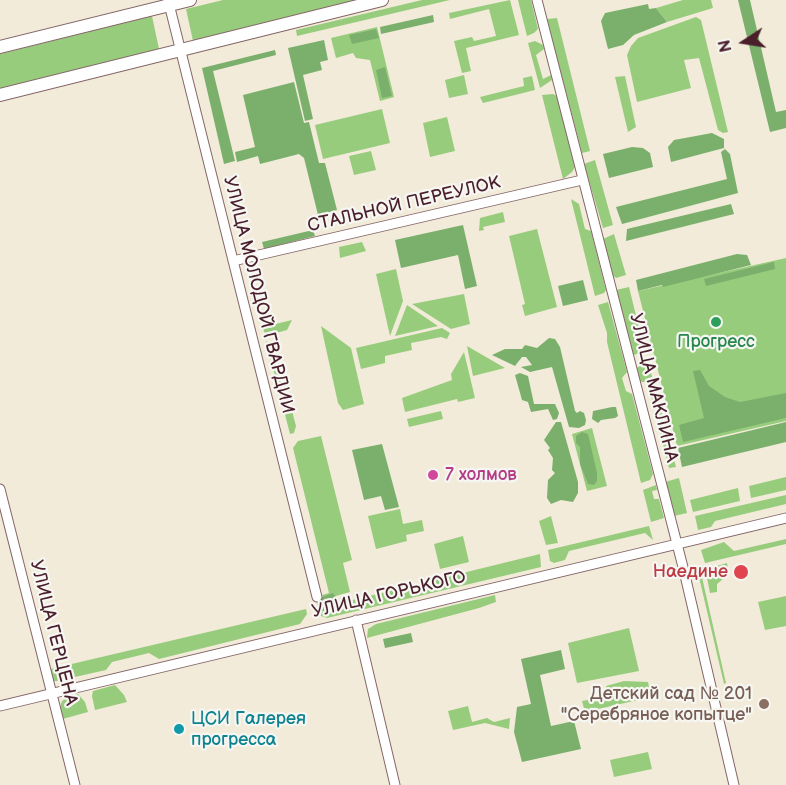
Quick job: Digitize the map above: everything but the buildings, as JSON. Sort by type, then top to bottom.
[{"type":"main road","points":[[0,46],[169,2],[190,0]]},
{"type":"main road","points":[[0,95],[382,0]]},
{"type":"street","name":"УЛИЦА МАКЛИНА","points":[[537,0],[676,543],[734,785]]},
{"type":"street","name":"УЛИЦА МОЛОДОЙ ГВАРДИИ","points":[[169,2],[317,597]]},
{"type":"street","name":"СТАЛЬНОЙ ПЕРЕУЛОК","points":[[233,261],[582,180]]},
{"type":"street","name":"УЛИЦА ГЕРЦЕНА","points":[[0,489],[50,694],[75,785]]},
{"type":"street","name":"УЛИЦА ГОРЬКОГО","points":[[0,706],[786,518]]},
{"type":"street","points":[[356,620],[395,785]]},
{"type":"green space","points":[[223,0],[361,0],[193,41],[186,9]]},
{"type":"green space","points":[[422,0],[450,0],[297,36],[296,30]]},
{"type":"green space","points":[[510,0],[519,35],[466,48],[471,71],[462,73],[454,41],[472,37],[474,41],[496,36],[489,9],[450,19],[449,13]]},
{"type":"green space","points":[[518,0],[531,0],[538,29],[527,36]]},
{"type":"green space","points":[[683,0],[711,0],[713,8],[667,22],[656,8]]},
{"type":"green space","points":[[738,0],[750,0],[776,112],[786,110],[786,128],[770,132]]},
{"type":"green space","points":[[648,4],[649,9],[656,8],[667,22],[634,35],[623,45],[608,49],[601,21],[605,13]]},
{"type":"green space","points":[[433,15],[434,22],[381,34],[380,27]]},
{"type":"green space","points":[[152,16],[159,49],[0,89],[0,54]]},
{"type":"green space","points":[[696,17],[701,20],[728,132],[723,133],[718,130],[699,58],[684,60],[691,88],[637,102],[627,55],[631,46],[638,38]]},
{"type":"green space","points":[[557,18],[590,151],[582,153],[547,19]]},
{"type":"green space","points":[[377,27],[394,97],[380,101],[370,60],[356,58],[353,53],[336,58],[331,38]]},
{"type":"green space","points":[[376,29],[379,38],[352,44],[349,35]]},
{"type":"green space","points":[[324,40],[328,60],[320,62],[322,70],[303,75],[313,119],[305,121],[288,48]]},
{"type":"green space","points":[[535,41],[543,45],[544,49],[536,55],[543,79],[551,75],[552,80],[540,88],[528,43]]},
{"type":"green space","points":[[275,50],[276,55],[213,71],[235,161],[224,164],[202,68]]},
{"type":"green space","points":[[385,67],[392,96],[382,98],[376,70]]},
{"type":"green space","points":[[464,75],[468,94],[449,98],[445,80]]},
{"type":"green space","points":[[532,76],[535,90],[483,103],[480,97],[524,86],[523,78]]},
{"type":"green space","points":[[625,76],[636,127],[628,132],[615,77]]},
{"type":"green space","points":[[294,82],[304,123],[309,122],[319,163],[325,163],[337,210],[318,215],[304,158],[299,154],[260,164],[258,156],[237,162],[235,152],[255,147],[243,95]]},
{"type":"green space","points":[[542,95],[557,96],[575,167],[563,179]]},
{"type":"green space","points":[[382,109],[390,143],[323,159],[315,125]]},
{"type":"green space","points":[[447,117],[455,151],[430,157],[423,123]]},
{"type":"green space","points":[[712,133],[724,139],[724,148],[671,162],[668,147],[674,140]]},
{"type":"green space","points":[[632,147],[643,148],[650,153],[653,167],[609,178],[603,154]]},
{"type":"green space","points":[[725,149],[730,154],[738,193],[622,224],[616,207],[727,179],[721,152]]},
{"type":"green space","points":[[371,151],[376,170],[354,175],[349,156]]},
{"type":"green space","points":[[595,160],[613,225],[603,228],[584,164]]},
{"type":"green space","points":[[571,199],[579,204],[585,229],[591,231],[606,290],[595,296]]},
{"type":"green space","points":[[731,204],[734,214],[626,241],[627,229]]},
{"type":"green space","points":[[503,212],[505,222],[483,227],[484,230],[479,231],[480,218]]},
{"type":"green space","points":[[463,225],[477,286],[465,289],[458,255],[401,268],[395,240]]},
{"type":"green space","points":[[537,229],[557,307],[525,316],[522,305],[525,304],[509,236]]},
{"type":"green space","points":[[313,230],[315,236],[264,249],[262,242]]},
{"type":"green space","points":[[614,234],[626,275],[616,278],[611,274],[603,239]]},
{"type":"green space","points":[[362,242],[366,251],[340,258],[339,247]]},
{"type":"green space","points":[[737,254],[747,255],[751,265],[638,291],[636,280]]},
{"type":"green space","name":"Прогресс","points":[[786,258],[786,421],[677,446],[638,291]]},
{"type":"green space","points":[[774,262],[775,269],[706,286],[704,279]]},
{"type":"green space","points":[[396,269],[403,301],[390,336],[376,274]]},
{"type":"green space","points":[[583,280],[588,300],[563,306],[558,286]]},
{"type":"green space","points":[[629,287],[645,352],[633,355],[616,290]]},
{"type":"green space","points":[[464,294],[470,324],[451,329],[412,304]]},
{"type":"green space","points":[[608,302],[627,372],[622,378],[626,391],[632,394],[653,474],[650,480],[641,483],[607,342],[607,333],[598,305]]},
{"type":"green space","points":[[407,305],[438,326],[395,336]]},
{"type":"green space","points":[[292,320],[287,330],[269,335],[264,332],[263,327]]},
{"type":"green space","points":[[321,326],[351,348],[364,404],[343,410],[338,403]]},
{"type":"green space","points":[[442,328],[450,333],[447,339],[441,337],[411,343],[412,350],[385,356],[385,363],[361,369],[356,348]]},
{"type":"green space","points":[[549,338],[555,339],[560,347],[575,411],[584,413],[585,425],[579,428],[569,427],[552,367],[530,372],[521,367],[532,365],[526,357],[522,357],[515,366],[492,355],[505,349],[522,349],[525,345],[537,348]]},
{"type":"green space","points":[[266,341],[275,347],[296,426],[294,433],[290,434]]},
{"type":"green space","points":[[467,346],[505,368],[473,376]]},
{"type":"green space","points":[[464,352],[475,398],[458,402],[457,399],[405,412],[402,398],[452,380],[451,374]]},
{"type":"green space","points":[[648,361],[676,467],[669,468],[648,383],[638,381],[635,369]]},
{"type":"green space","points":[[700,370],[709,386],[725,397],[740,402],[786,393],[786,418],[683,442],[679,425],[704,418],[693,371]]},
{"type":"green space","points":[[520,373],[528,376],[534,404],[555,404],[559,413],[557,419],[553,420],[548,409],[531,412],[528,402],[522,400],[515,375]]},
{"type":"green space","points":[[616,407],[618,416],[615,418],[601,420],[598,423],[592,419],[593,411]]},
{"type":"green space","points":[[441,411],[443,419],[409,427],[407,419]]},
{"type":"green space","points":[[556,422],[561,422],[578,482],[578,493],[573,502],[561,500],[551,504],[547,498],[548,480],[555,473],[552,470],[553,458],[548,450],[550,448],[544,440]]},
{"type":"green space","points":[[786,422],[786,442],[682,467],[678,448]]},
{"type":"green space","points":[[592,428],[607,486],[587,491],[572,434]]},
{"type":"green space","points":[[582,432],[588,434],[597,473],[597,481],[594,485],[588,484],[580,464],[580,447],[576,443],[576,436]]},
{"type":"green space","points":[[321,436],[352,560],[343,563],[350,592],[325,599],[322,595],[329,593],[293,448],[298,441]]},
{"type":"green space","points":[[382,444],[399,507],[385,510],[381,496],[364,500],[352,450]]},
{"type":"green space","points":[[786,477],[786,490],[751,498],[749,486]]},
{"type":"green space","points":[[679,478],[687,513],[674,516],[665,482]]},
{"type":"green space","points":[[656,485],[657,490],[652,491],[654,499],[659,499],[664,518],[651,522],[643,490]]},
{"type":"green space","points":[[738,488],[740,501],[693,512],[690,500]]},
{"type":"green space","points":[[786,495],[786,504],[715,521],[711,527],[698,530],[695,516]]},
{"type":"green space","points":[[400,509],[403,524],[422,520],[424,531],[406,535],[407,541],[376,549],[368,516]]},
{"type":"green space","points":[[551,516],[558,543],[546,545],[539,521]]},
{"type":"green space","points":[[649,526],[653,540],[645,533],[569,551],[565,560],[554,563],[550,561],[548,550]]},
{"type":"green space","points":[[463,536],[469,562],[440,569],[434,544]]},
{"type":"green space","points":[[786,539],[786,544],[705,563],[701,550],[724,542],[734,551]]},
{"type":"green space","points":[[540,554],[541,567],[327,618],[321,616],[316,609]]},
{"type":"green space","points":[[727,563],[729,574],[717,584],[717,592],[710,593],[707,578],[710,568]]},
{"type":"green space","points":[[698,570],[701,573],[726,683],[724,684],[699,577],[691,575],[690,571]]},
{"type":"green space","points":[[333,593],[338,600],[332,611],[327,613],[319,610],[317,604],[319,598]]},
{"type":"green space","points":[[495,595],[496,602],[479,608],[367,638],[368,629],[376,624]]},
{"type":"green space","points":[[786,596],[786,626],[765,630],[758,602]]},
{"type":"green space","points":[[306,609],[307,614],[300,624],[159,659],[149,653],[112,662],[106,670],[57,681],[52,681],[46,670]]},
{"type":"green space","points":[[629,628],[639,671],[577,683],[568,643]]},
{"type":"green space","points":[[411,633],[413,642],[385,648],[383,639]]},
{"type":"green space","points":[[561,650],[565,669],[540,675],[551,726],[574,721],[581,749],[522,762],[514,732],[517,707],[531,704],[521,659]]},
{"type":"green space","points":[[624,681],[648,682],[651,697],[585,712],[582,701],[608,696],[606,686]]},
{"type":"green space","points":[[115,685],[127,702],[95,710],[93,691]]},
{"type":"green space","points":[[78,694],[85,702],[88,712],[59,720],[61,703],[64,699]]},
{"type":"green space","points":[[468,706],[472,722],[487,718],[494,722],[510,718],[509,729],[485,723],[453,730],[448,711]]},
{"type":"green space","points":[[648,752],[652,769],[614,777],[610,760]]},
{"type":"place","name":"Прогресс","points":[[716,322]]},
{"type":"place","name":"7 холмов","points":[[433,475]]},
{"type":"place","name":"Наедине","points":[[741,572]]},
{"type":"place","name":"Детский сад № 201 \"Серебряное копытце\"","points":[[764,704]]},
{"type":"place","name":"ЦСИ Галерея прогресса","points":[[179,729]]}]
